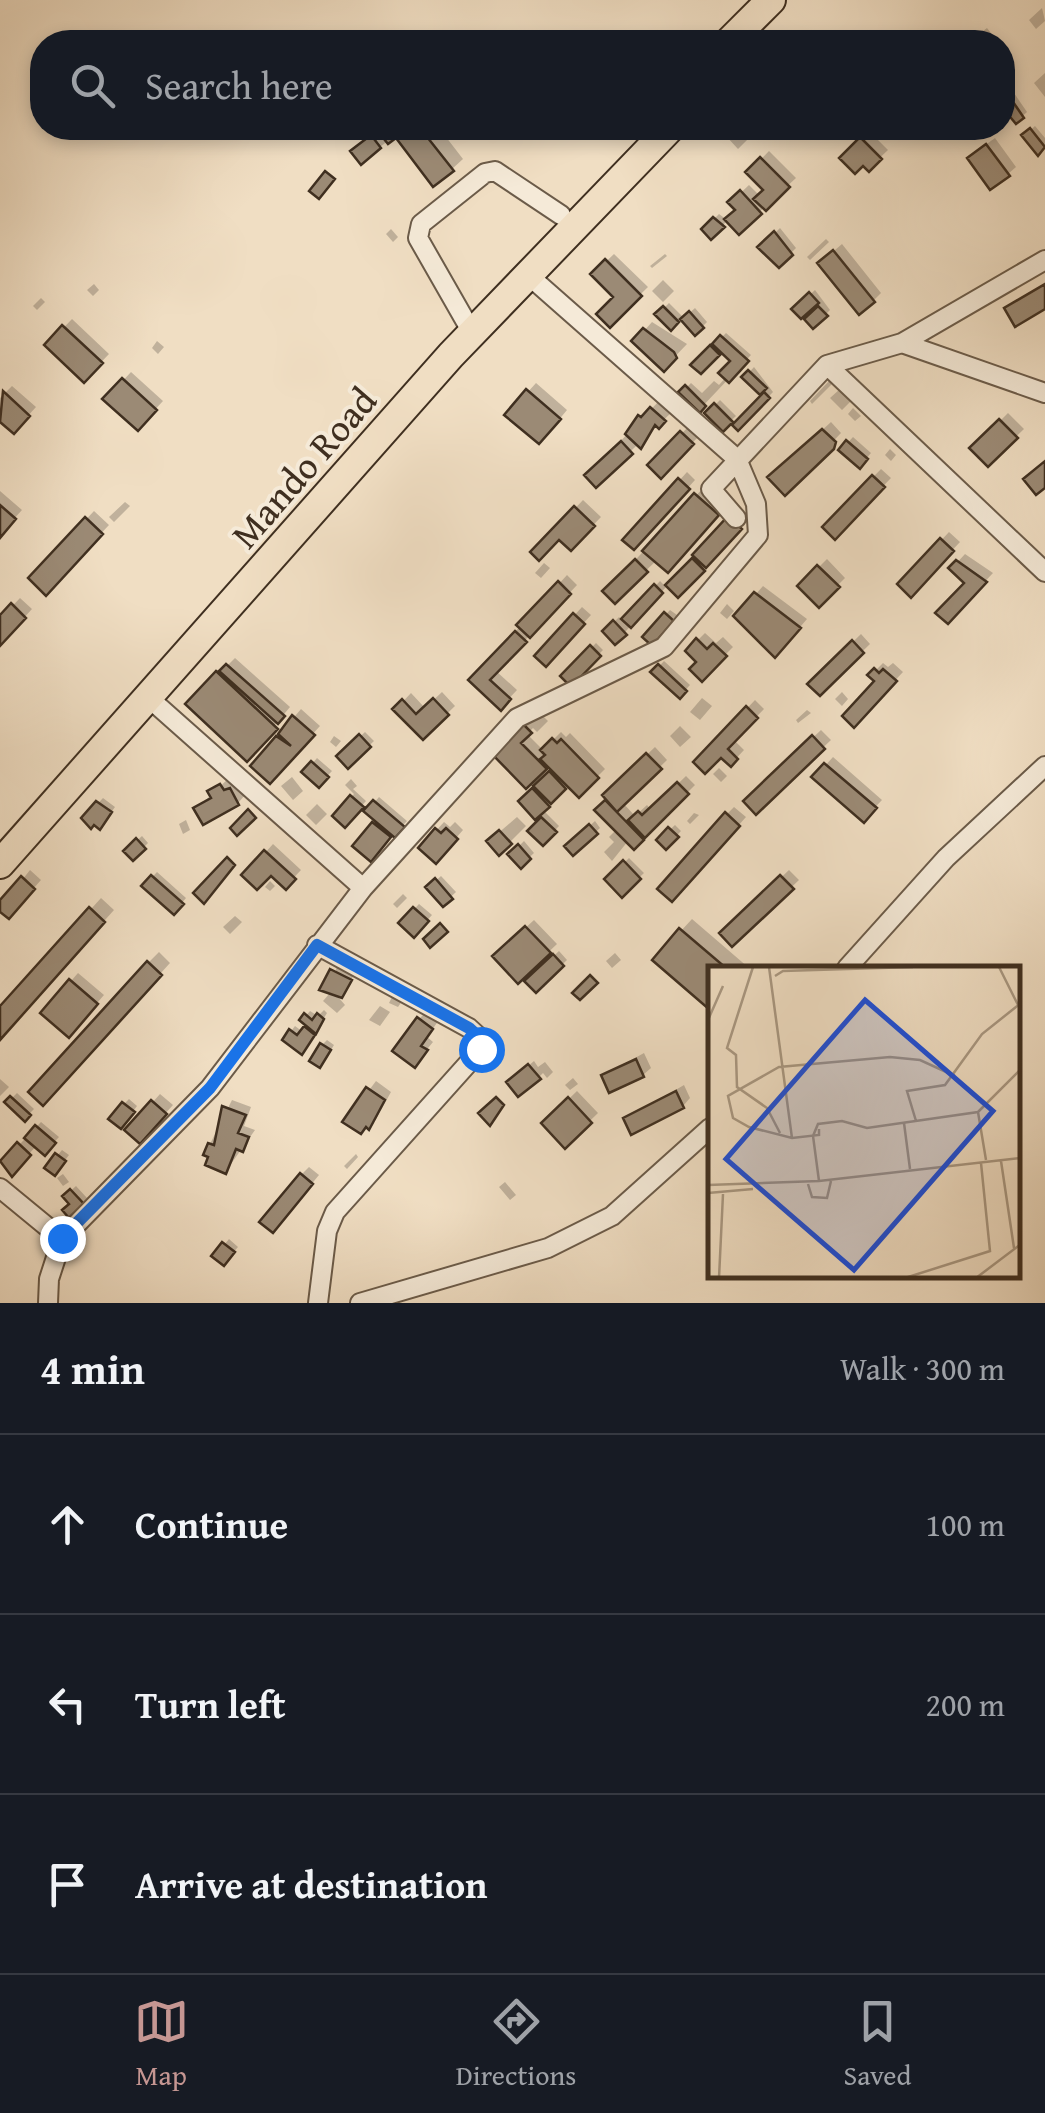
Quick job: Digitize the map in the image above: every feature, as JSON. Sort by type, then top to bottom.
[{"type":"highway","points":[[742,30],[771,0]]},
{"type":"highway","points":[[764,30],[794,0]]},
{"type":"highway","name":"Mando Road","points":[[0,840],[561,215],[635,140]]},
{"type":"highway","name":"Mando Road","points":[[0,864],[527,274],[658,140]]},
{"type":"street","points":[[466,322],[418,238],[421,224],[490,171],[518,182],[561,215]]},
{"type":"street","points":[[736,518],[711,489],[828,365],[902,342],[1045,260]]},
{"type":"street","points":[[48,1303],[50,1279],[62,1238],[210,1088],[363,888],[517,718],[652,656],[748,551],[758,535],[756,504],[737,458],[527,274]]},
{"type":"street","points":[[902,342],[1045,393]]},
{"type":"street","points":[[828,365],[1045,572]]},
{"type":"street","points":[[150,698],[363,888]]},
{"type":"street","points":[[849,966],[946,858],[1045,766]]},
{"type":"street","points":[[317,945],[469,1028],[481,1039],[481,1049],[336,1212],[327,1231],[318,1303]]},
{"type":"street","points":[[360,1303],[548,1248],[612,1216],[708,1130]]},
{"type":"street","points":[[0,1188],[62,1238]]},
{"type":"building","points":[[1015,105],[1024,118],[1015,123]]},
{"type":"building","points":[[1030,128],[1045,147],[1038,156],[1021,135]]},
{"type":"building","points":[[364,140],[375,140],[381,148],[361,165],[350,151]]},
{"type":"building","points":[[398,140],[429,140],[454,171],[433,187]]},
{"type":"building","points":[[857,140],[863,140],[882,159],[869,172],[863,166],[855,174],[839,158]]},
{"type":"building","points":[[986,144],[1010,176],[990,190],[967,158]]},
{"type":"building","points":[[760,157],[790,187],[766,211],[753,199],[763,190],[745,172]]},
{"type":"building","points":[[325,171],[335,179],[319,199],[309,191]]},
{"type":"building","points":[[740,190],[762,214],[739,235],[724,219],[735,210],[727,202]]},
{"type":"building","points":[[713,217],[725,227],[711,240],[701,229]]},
{"type":"building","points":[[774,231],[793,255],[779,268],[757,247]]},
{"type":"building","points":[[833,250],[875,302],[859,315],[817,263]]},
{"type":"building","points":[[605,259],[642,296],[610,328],[596,314],[613,297],[590,274]]},
{"type":"building","points":[[1045,284],[1045,309],[1015,327],[1004,308]]},
{"type":"building","points":[[809,292],[819,303],[801,319],[791,309]]},
{"type":"building","points":[[663,306],[679,322],[671,331],[654,314]]},
{"type":"building","points":[[818,306],[828,316],[813,329],[804,319]]},
{"type":"building","points":[[689,311],[704,328],[695,336],[680,319]]},
{"type":"building","points":[[62,325],[103,363],[84,383],[44,345]]},
{"type":"building","points":[[643,328],[677,358],[664,372],[631,341]]},
{"type":"building","points":[[720,335],[749,361],[729,383],[718,373],[730,361],[712,344]]},
{"type":"building","points":[[710,345],[720,355],[701,374],[690,365]]},
{"type":"building","points":[[748,370],[767,388],[760,395],[741,377]]},
{"type":"building","points":[[122,378],[157,410],[138,431],[102,399]]},
{"type":"building","points":[[685,385],[706,406],[700,413],[678,392]]},
{"type":"building","points":[[526,389],[561,419],[539,444],[504,415]]},
{"type":"building","points":[[3,391],[30,416],[14,434],[0,422]]},
{"type":"building","points":[[764,392],[770,398],[738,431],[732,425]]},
{"type":"building","points":[[714,403],[733,422],[723,432],[704,413]]},
{"type":"building","points":[[650,407],[666,421],[659,429],[655,425],[641,449],[625,434],[638,415],[641,417]]},
{"type":"building","points":[[999,419],[1018,438],[988,467],[969,448]]},
{"type":"building","points":[[822,429],[836,442],[834,449],[785,496],[767,477]]},
{"type":"building","points":[[680,431],[694,444],[661,479],[647,465]]},
{"type":"building","points":[[846,440],[868,459],[860,469],[838,450]]},
{"type":"building","points":[[621,441],[633,454],[596,488],[584,475]]},
{"type":"building","points":[[1045,461],[1045,488],[1036,495],[1023,479]]},
{"type":"building","points":[[872,475],[885,487],[835,540],[822,527]]},
{"type":"building","points":[[678,478],[690,489],[634,550],[622,540]]},
{"type":"building","points":[[694,493],[719,515],[668,573],[642,551]]},
{"type":"building","points":[[0,505],[16,519],[0,538]]},
{"type":"building","points":[[574,506],[595,526],[571,551],[559,540],[539,561],[530,552]]},
{"type":"building","points":[[728,516],[742,529],[706,568],[692,555]]},
{"type":"building","points":[[85,517],[103,534],[46,596],[28,578]]},
{"type":"building","points":[[940,538],[954,551],[911,598],[897,584]]},
{"type":"building","points":[[692,558],[705,571],[678,598],[665,585]]},
{"type":"building","points":[[635,559],[648,572],[615,604],[602,591]]},
{"type":"building","points":[[956,560],[987,582],[948,624],[935,613],[964,583],[948,568]]},
{"type":"building","points":[[817,565],[840,587],[819,608],[797,586]]},
{"type":"building","points":[[558,581],[571,594],[530,638],[516,625]]},
{"type":"building","points":[[654,584],[663,593],[631,628],[621,619]]},
{"type":"building","points":[[754,592],[801,628],[775,658],[733,616]]},
{"type":"building","points":[[11,603],[26,618],[0,646],[0,615]]},
{"type":"building","points":[[664,612],[674,621],[652,646],[642,637]]},
{"type":"building","points":[[573,613],[585,624],[546,667],[534,656]]},
{"type":"building","points":[[613,620],[627,635],[615,645],[602,631]]},
{"type":"building","points":[[515,631],[527,642],[490,680],[511,699],[501,711],[468,680]]},
{"type":"building","points":[[696,638],[707,649],[713,643],[727,656],[702,682],[689,669],[696,662],[685,651]]},
{"type":"building","points":[[852,640],[864,653],[820,696],[807,684]]},
{"type":"building","points":[[590,645],[601,656],[571,687],[560,676]]},
{"type":"building","points":[[226,664],[285,716],[278,724],[219,671]]},
{"type":"building","points":[[658,664],[687,691],[680,699],[650,672]]},
{"type":"building","points":[[874,668],[879,673],[883,669],[897,681],[854,728],[842,716],[874,681],[867,675]]},
{"type":"building","points":[[216,671],[278,729],[247,762],[185,704]]},
{"type":"building","points":[[433,698],[449,715],[423,740],[392,709],[402,699],[416,714]]},
{"type":"building","points":[[746,706],[758,718],[728,749],[738,759],[731,767],[721,758],[705,774],[693,762]]},
{"type":"building","points":[[292,715],[315,735],[270,784],[250,766],[276,736],[291,746],[278,734]]},
{"type":"building","points":[[522,723],[532,733],[521,743],[547,769],[526,789],[491,753]]},
{"type":"building","points":[[359,734],[371,747],[348,769],[336,756]]},
{"type":"building","points":[[812,735],[825,749],[756,815],[743,801]]},
{"type":"building","points":[[552,738],[557,743],[561,739],[599,778],[579,798],[540,759],[545,755],[540,750]]},
{"type":"building","points":[[646,753],[662,769],[617,812],[602,795]]},
{"type":"building","points":[[311,761],[329,777],[319,788],[301,772]]},
{"type":"building","points":[[824,763],[877,808],[864,823],[811,777]]},
{"type":"building","points":[[549,771],[566,789],[551,804],[533,786]]},
{"type":"building","points":[[677,782],[689,794],[645,838],[628,820],[638,811],[642,815]]},
{"type":"building","points":[[220,784],[224,790],[230,788],[239,805],[203,825],[193,808],[211,798],[207,791]]},
{"type":"building","points":[[532,788],[550,807],[535,820],[518,801]]},
{"type":"building","points":[[350,795],[364,807],[345,828],[332,816]]},
{"type":"building","points":[[373,800],[405,827],[395,838],[363,811]]},
{"type":"building","points":[[605,800],[644,840],[634,850],[594,810]]},
{"type":"building","points":[[96,801],[112,812],[100,830],[94,825],[91,829],[81,818]]},
{"type":"building","points":[[248,809],[256,818],[237,836],[230,828]]},
{"type":"building","points":[[725,812],[740,826],[672,902],[657,889]]},
{"type":"building","points":[[541,817],[557,832],[543,846],[527,831]]},
{"type":"building","points":[[372,822],[391,837],[371,862],[352,846]]},
{"type":"building","points":[[589,824],[598,834],[573,856],[564,846]]},
{"type":"building","points":[[668,827],[679,837],[666,850],[656,840]]},
{"type":"building","points":[[435,828],[441,833],[446,828],[458,839],[436,864],[418,848]]},
{"type":"building","points":[[499,830],[512,844],[499,856],[486,841]]},
{"type":"building","points":[[136,838],[146,849],[133,861],[123,851]]},
{"type":"building","points":[[518,844],[531,859],[521,869],[507,854]]},
{"type":"building","points":[[264,850],[296,879],[286,890],[271,876],[257,890],[241,875]]},
{"type":"building","points":[[227,857],[235,865],[204,904],[193,893]]},
{"type":"building","points":[[623,860],[641,879],[622,898],[604,879]]},
{"type":"building","points":[[151,875],[184,904],[174,915],[141,886]]},
{"type":"building","points":[[780,875],[794,889],[732,947],[719,933]]},
{"type":"building","points":[[21,876],[35,889],[9,919],[0,912],[0,900]]},
{"type":"building","points":[[435,878],[453,899],[443,907],[425,887]]},
{"type":"building","points":[[89,907],[105,922],[0,1040],[0,1006]]},
{"type":"building","points":[[413,907],[429,921],[414,938],[398,923]]},
{"type":"building","points":[[440,923],[448,932],[430,948],[423,939]]},
{"type":"building","points":[[525,926],[551,953],[518,984],[492,956]]},
{"type":"building","points":[[679,928],[724,966],[708,966],[708,1008],[652,960]]},
{"type":"building","points":[[553,954],[564,966],[536,993],[524,981]]},
{"type":"building","points":[[147,961],[162,975],[43,1106],[28,1092]]},
{"type":"building","points":[[330,969],[352,980],[342,998],[319,990]]},
{"type":"building","points":[[590,975],[598,983],[580,1000],[572,993]]},
{"type":"building","points":[[69,979],[98,1004],[69,1038],[40,1013]]},
{"type":"building","points":[[304,1013],[312,1020],[317,1013],[324,1019],[316,1034],[299,1020]]},
{"type":"building","points":[[417,1017],[433,1029],[421,1046],[428,1050],[415,1068],[392,1051]]},
{"type":"building","points":[[304,1026],[315,1035],[302,1055],[282,1040],[289,1029],[297,1035]]},
{"type":"building","points":[[320,1043],[331,1050],[320,1068],[309,1061]]},
{"type":"building","points":[[636,1059],[644,1077],[609,1093],[601,1075]]},
{"type":"building","points":[[528,1064],[541,1079],[518,1097],[506,1082]]},
{"type":"building","points":[[366,1087],[385,1100],[369,1130],[366,1127],[361,1134],[342,1122]]},
{"type":"building","points":[[676,1091],[684,1108],[631,1135],[623,1118]]},
{"type":"building","points":[[10,1096],[31,1115],[25,1122],[4,1102]]},
{"type":"building","points":[[496,1097],[504,1105],[490,1126],[478,1113]]},
{"type":"building","points":[[568,1097],[592,1123],[565,1149],[541,1123]]},
{"type":"building","points":[[151,1100],[167,1114],[140,1144],[124,1130]]},
{"type":"building","points":[[122,1102],[135,1112],[121,1129],[108,1119]]},
{"type":"building","points":[[222,1106],[246,1115],[238,1133],[249,1137],[243,1152],[236,1149],[226,1174],[205,1165],[208,1157],[203,1155],[208,1143],[214,1145]]},
{"type":"building","points":[[35,1125],[56,1143],[45,1156],[24,1138]]},
{"type":"building","points":[[17,1142],[31,1155],[12,1177],[0,1161]]},
{"type":"building","points":[[55,1153],[66,1161],[55,1176],[44,1168]]},
{"type":"building","points":[[300,1173],[313,1184],[273,1233],[259,1222]]},
{"type":"building","points":[[70,1189],[84,1204],[69,1218],[62,1210],[69,1204],[62,1196]]},
{"type":"building","points":[[222,1242],[235,1252],[224,1266],[211,1256]]},
{"type":"route","points":[[62,1238],[86,1218],[210,1088],[317,945],[469,1028],[481,1039],[481,1049]]}]
